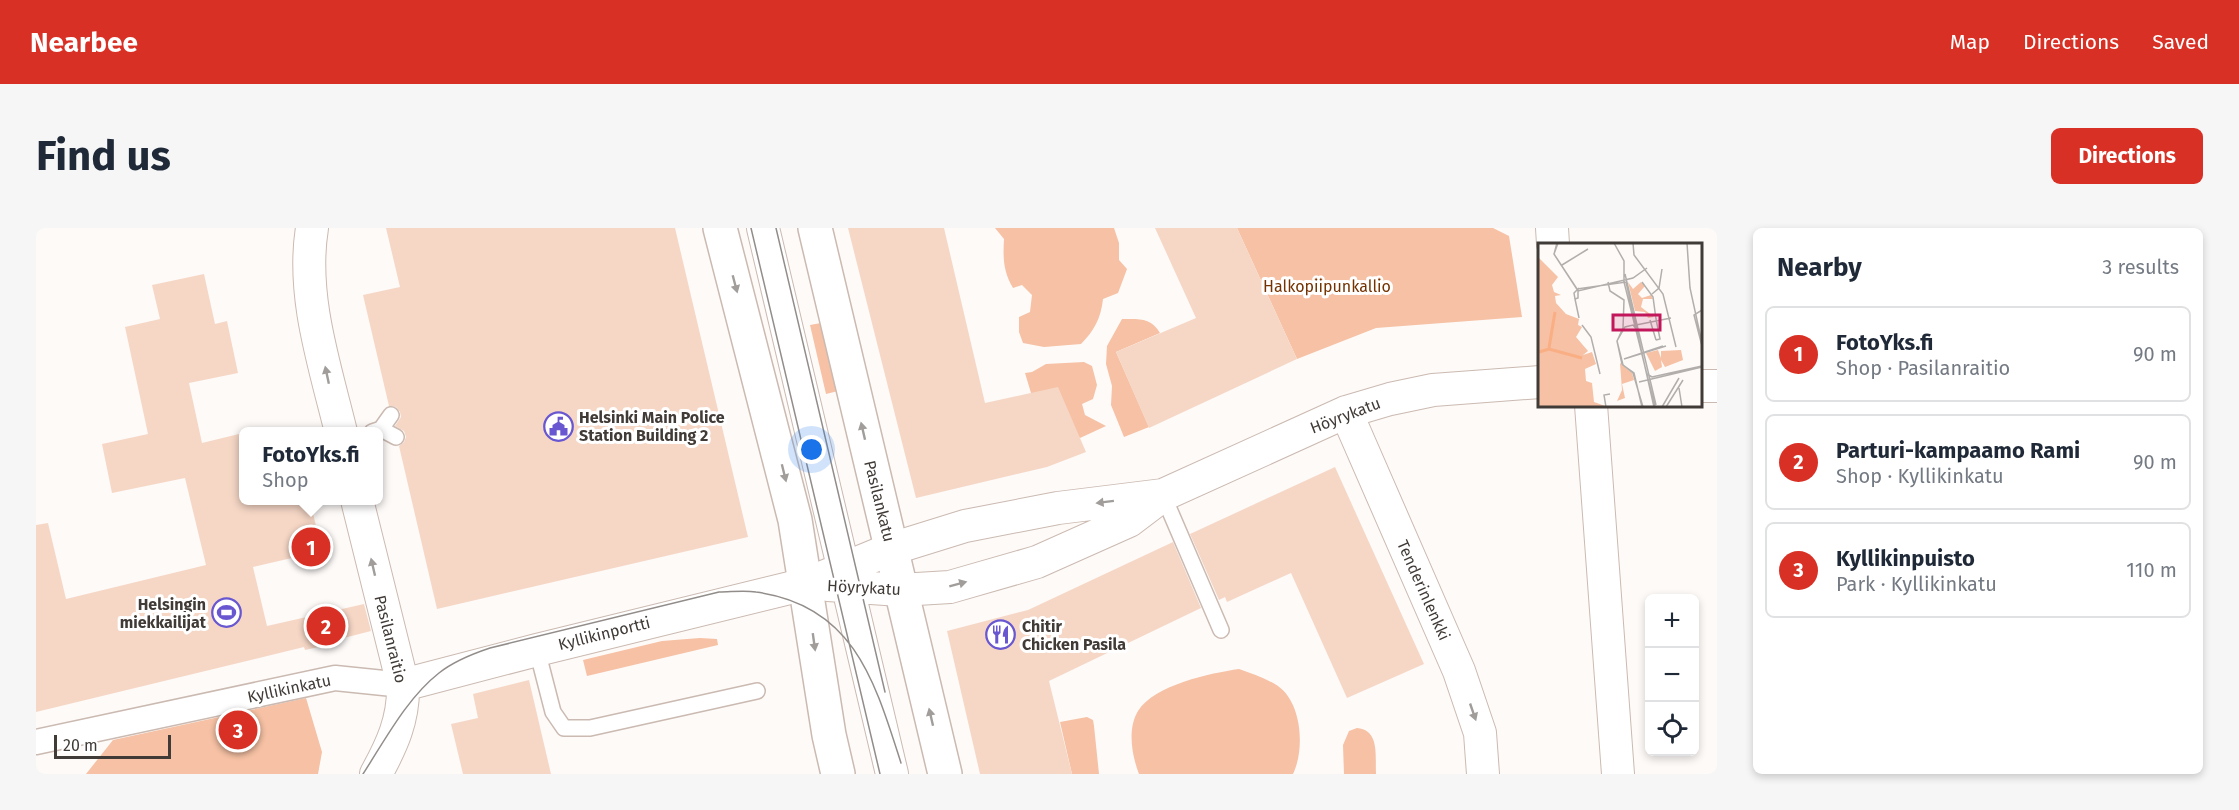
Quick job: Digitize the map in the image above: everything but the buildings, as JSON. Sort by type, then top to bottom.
[{"type":"street","points":[[312,228],[309,248],[310,298],[340,427]]},
{"type":"street","points":[[720,228],[789,493],[806,584],[829,735],[838,774]]},
{"type":"street","points":[[763,228],[892,774]]},
{"type":"street","name":"Pasilankatu","points":[[814,228],[945,774]]},
{"type":"street","points":[[1551,228],[1553,243]]},
{"type":"street","name":"Höyrykatu","points":[[806,584],[846,578],[900,590],[950,587],[1037,562],[1129,521],[1163,495],[1346,412],[1390,399],[1433,390],[1538,382]]},
{"type":"street","points":[[1591,406],[1618,774]]},
{"type":"street","name":"Tenderinlenkki","points":[[1346,412],[1454,657],[1480,733],[1483,774]]},
{"type":"street","name":"Höyrykatu","points":[[846,578],[891,549],[965,526],[1058,508],[1163,495]]},
{"type":"street","name":"Pasilanraitio","points":[[358,505],[403,685],[404,706],[394,736],[376,774]]},
{"type":"street","name":"Kyllikinportti","points":[[403,685],[806,584]]},
{"type":"street","name":"Kyllikinkatu","points":[[36,742],[335,678],[403,685]]},
{"type":"lane","points":[[379,427],[391,415]]},
{"type":"lane","points":[[383,432],[396,437]]},
{"type":"lane","points":[[1163,495],[1221,630]]},
{"type":"lane","points":[[537,650],[553,712],[564,728],[590,728],[757,691]]},
{"type":"green space","points":[[995,228],[1114,228],[1119,243],[1119,260],[1127,269],[1118,293],[1103,299],[1096,324],[1081,344],[1044,347],[1023,343],[1019,332],[1019,317],[1030,312],[1032,295],[1022,285],[1013,288],[1004,264],[1004,239]]},
{"type":"green space","name":"Halkopiipunkallio","points":[[1237,228],[1493,228],[1509,236],[1522,317],[1376,328],[1297,359]]},
{"type":"green space","points":[[1122,319],[1139,319],[1148,322],[1153,324],[1160,333],[1116,352],[1149,427],[1124,437],[1111,405],[1112,386],[1106,364],[1107,346]]},
{"type":"green space","points":[[821,323],[838,391],[826,394],[810,325]]},
{"type":"green space","points":[[1084,362],[1092,366],[1097,385],[1093,399],[1082,404],[1085,415],[1106,426],[1080,438],[1031,393],[1025,373],[1032,372],[1046,364]]},
{"type":"green space","points":[[717,639],[718,645],[587,676],[583,660],[662,641]]},
{"type":"green space","points":[[1239,669],[1278,686],[1292,703],[1300,740],[1297,764],[1293,774],[1139,774],[1134,759],[1132,734],[1138,711],[1146,702],[1170,687],[1184,682]]},
{"type":"green space","points":[[306,698],[322,752],[318,774],[86,774],[113,740]]},
{"type":"green space","points":[[1087,717],[1093,720],[1099,774],[1072,774],[1060,722]]},
{"type":"green space","points":[[1357,728],[1370,734],[1373,739],[1376,752],[1376,774],[1344,774],[1343,745],[1349,731]]},
{"type":"tram line","points":[[751,228],[880,774]]},
{"type":"tram line","points":[[776,228],[885,692]]},
{"type":"tram line","points":[[363,774],[397,720],[427,683],[463,658],[490,648],[719,592],[742,591],[789,600],[816,613],[838,630],[856,652],[870,677],[901,763]]},
{"type":"place","name":"Helsinki Main Police Station Building 2","points":[[558,426]]},
{"type":"place","name":"FotoYks.fi","points":[[311,547]]},
{"type":"place","name":"Helsingin miekkailijat","points":[[227,613]]},
{"type":"place","name":"Parturi-kampaamo Rami","points":[[326,626]]},
{"type":"place","name":"Chitir Chicken Pasila","points":[[1001,635]]},
{"type":"place","name":"Kyllikinpuisto","points":[[238,730]]}]
